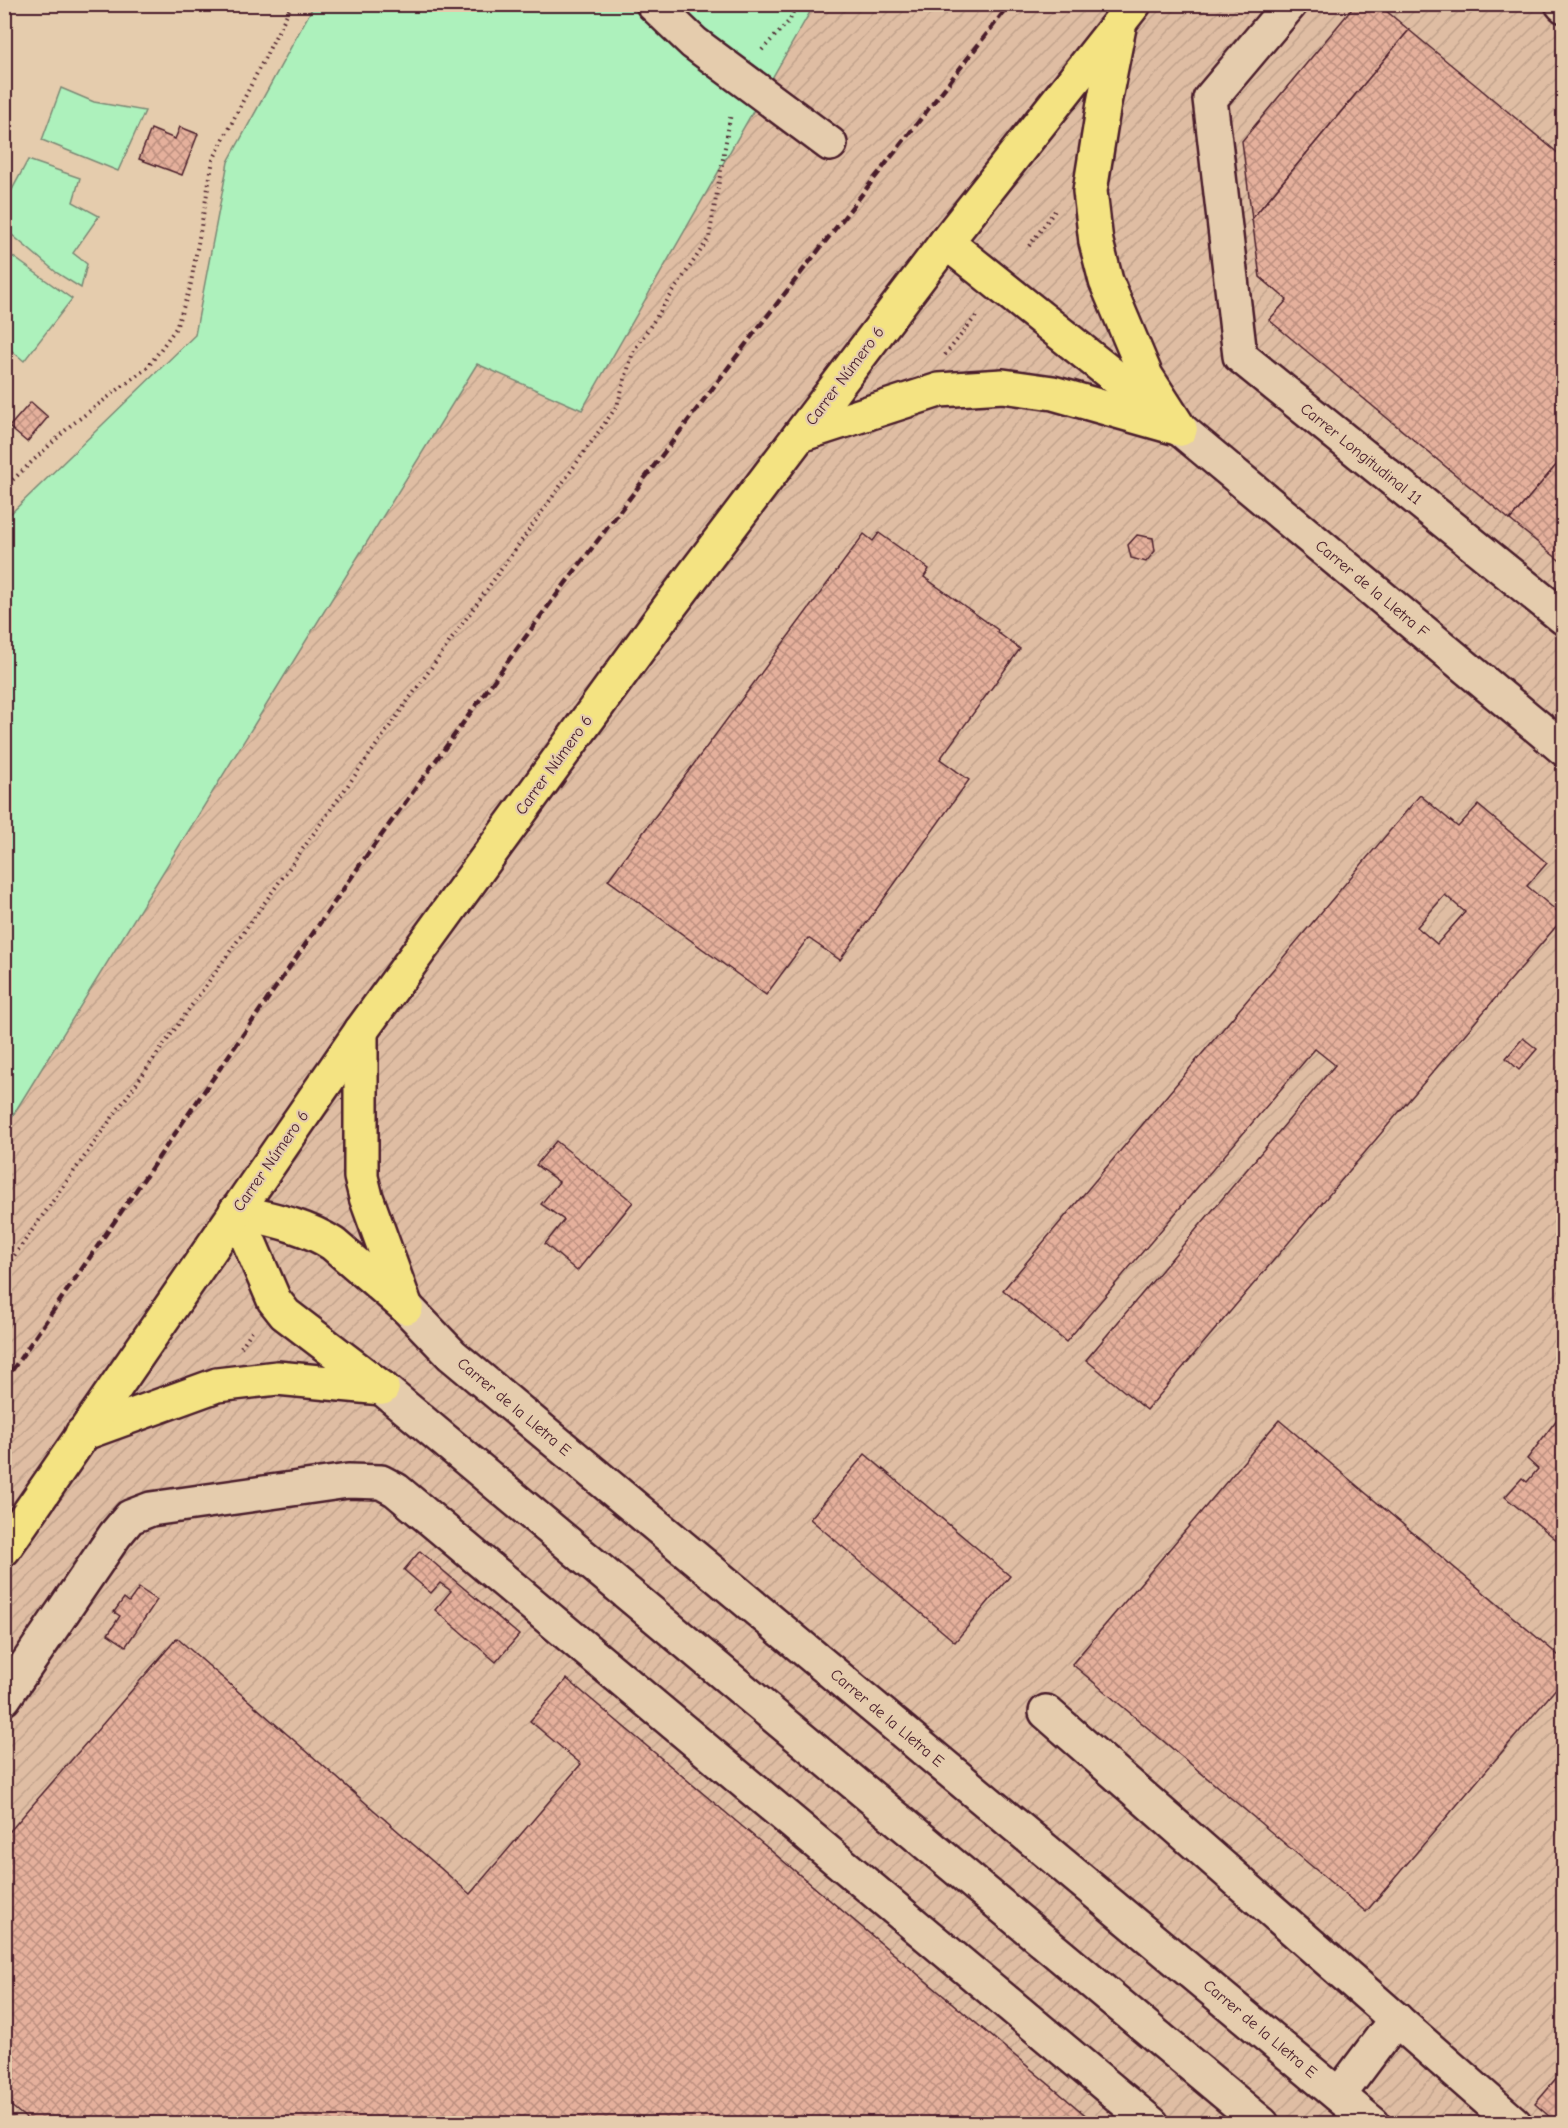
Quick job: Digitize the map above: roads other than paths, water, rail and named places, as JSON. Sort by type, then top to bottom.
[{"type":"main road","name":"Carrer Número 6","points":[[4,1549],[361,1031],[670,606],[946,242],[1127,14]]},
{"type":"main road","points":[[1127,14],[1104,103],[1090,191],[1096,242],[1106,281],[1146,376],[1180,429]]},
{"type":"main road","points":[[946,242],[1180,429]]},
{"type":"main road","points":[[800,435],[939,390],[1003,386],[1053,393],[1180,429]]},
{"type":"main road","points":[[361,1031],[361,1177],[366,1197],[406,1307]]},
{"type":"main road","points":[[236,1211],[320,1235],[406,1307]]},
{"type":"main road","points":[[236,1211],[274,1300],[285,1314],[382,1388]]},
{"type":"main road","points":[[82,1434],[217,1385],[277,1378],[382,1388]]},
{"type":"street","points":[[653,4],[694,43],[830,144]]},
{"type":"street","name":"Carrer Longitudinal 11","points":[[1290,4],[1210,99],[1240,356],[1563,618]]},
{"type":"street","name":"Carrer de la Lletra F","points":[[1180,429],[1563,749]]},
{"type":"street","name":"Carrer de la Lletra E","points":[[406,1307],[452,1355],[1373,2124]]},
{"type":"street","points":[[382,1388],[1262,2124]]},
{"type":"street","points":[[4,1698],[115,1534],[130,1517],[151,1509],[348,1481],[381,1482],[396,1490],[1152,2124]]},
{"type":"street","points":[[1046,1713],[1515,2124]]},
{"type":"street","points":[[1339,2095],[1396,2019]]},
{"type":"railway","points":[[4,1382],[362,862],[543,613],[758,328],[1010,4]]}]
